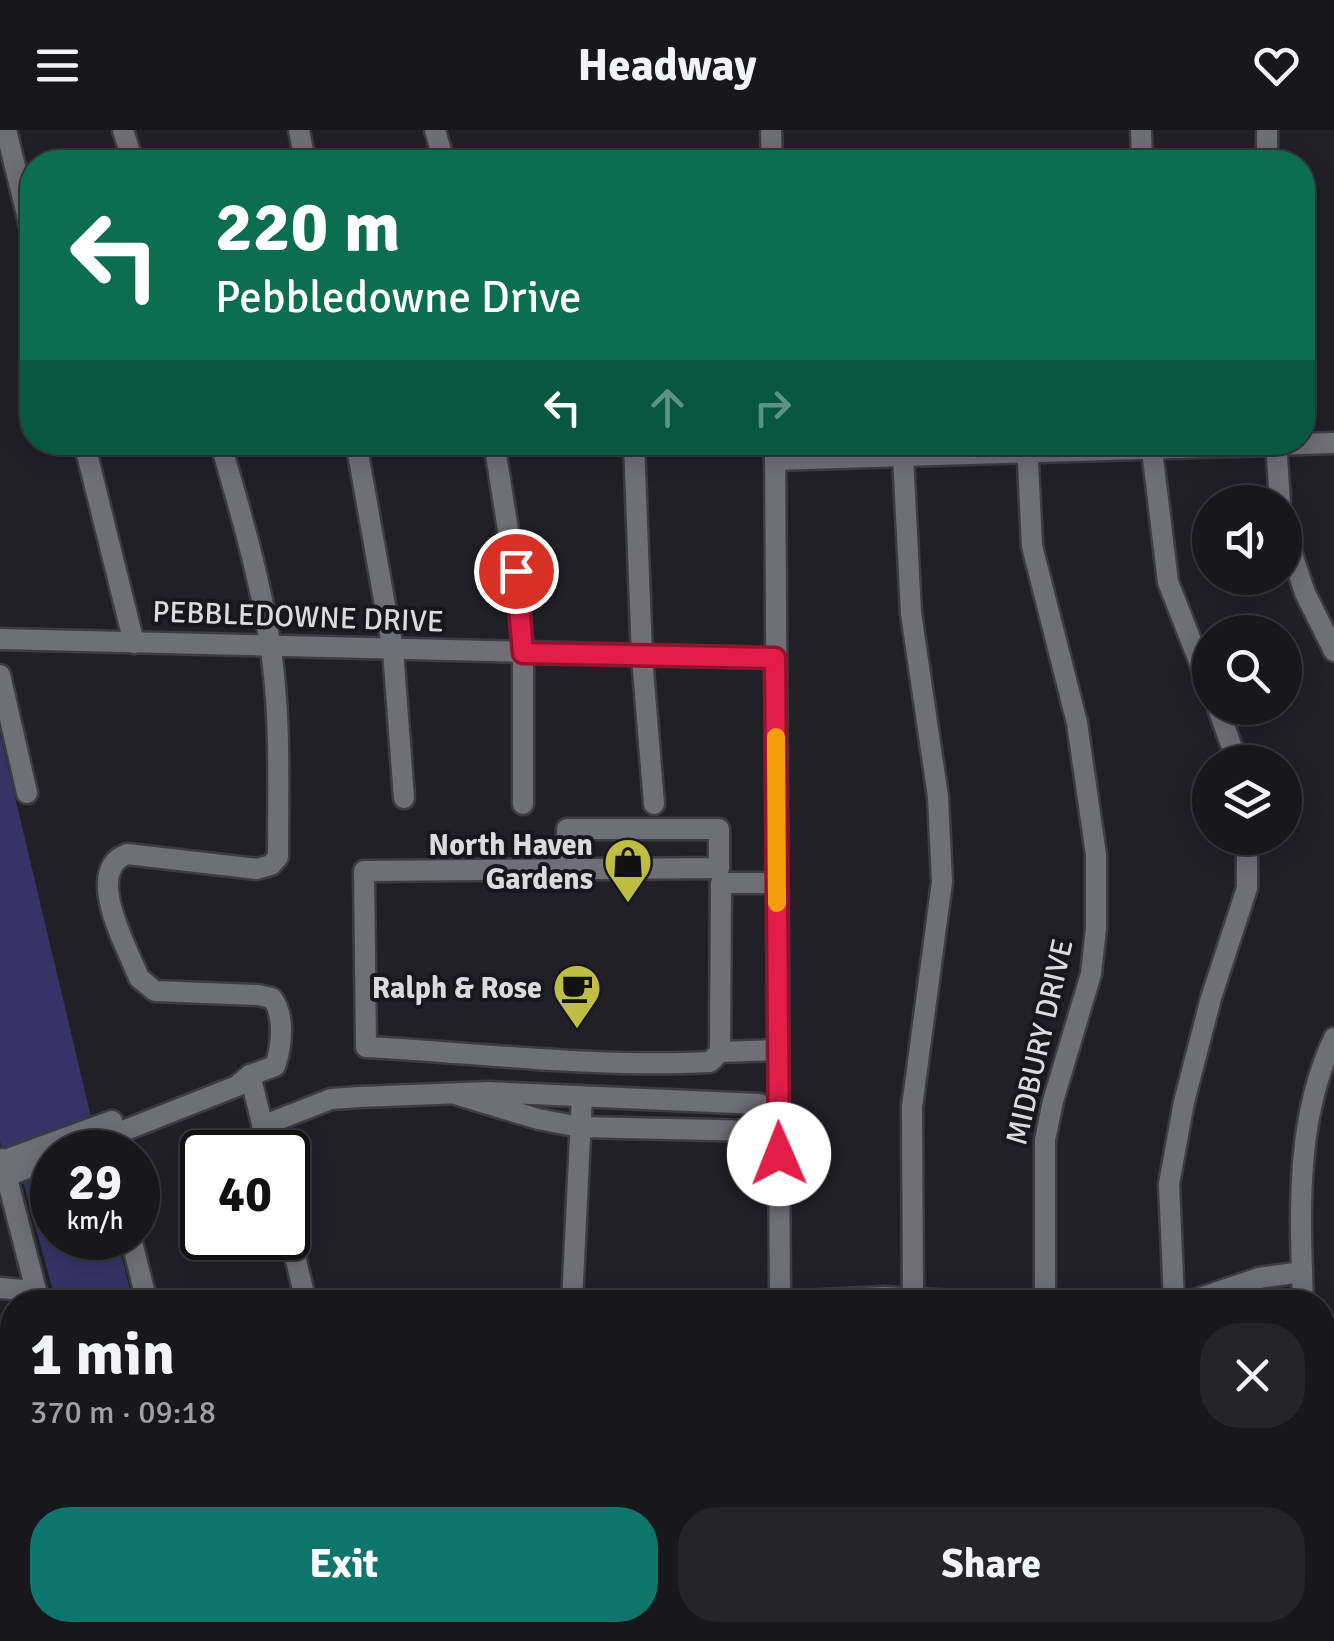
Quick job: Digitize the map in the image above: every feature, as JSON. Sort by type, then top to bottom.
[{"type":"street","points":[[6,130],[20,187]]},
{"type":"street","points":[[87,455],[134,643]]},
{"type":"street","points":[[126,1130],[237,1086],[250,1075],[275,1066],[280,1036],[272,998],[258,994],[155,991],[145,986],[106,884],[109,866],[127,854],[257,868],[271,865],[278,857],[278,737],[270,647],[241,511],[224,455]]},
{"type":"street","points":[[358,455],[393,650],[404,798]]},
{"type":"street","points":[[496,455],[512,543],[523,653],[523,804]]},
{"type":"street","points":[[634,455],[642,656],[654,804]]},
{"type":"street","points":[[775,455],[780,1290]]},
{"type":"street","points":[[904,455],[910,613],[938,797],[942,882],[912,1108],[913,1290]]},
{"type":"street","name":"MIDBURY DRIVE","points":[[1027,455],[1032,546],[1077,723],[1096,854],[1096,928],[1091,974],[1045,1140],[1044,1290]]},
{"type":"street","points":[[1152,455],[1168,582],[1192,643]]},
{"type":"street","points":[[1277,455],[1279,485]]},
{"type":"street","points":[[1302,584],[1334,651]]},
{"type":"street","name":"PEBBLEDOWNE DRIVE","points":[[0,639],[775,658]]},
{"type":"street","points":[[0,675],[27,792]]},
{"type":"street","points":[[568,869],[568,829],[719,829],[720,1052]]},
{"type":"street","points":[[1173,1290],[1169,1184],[1184,1102],[1211,998],[1247,888],[1247,855]]},
{"type":"street","points":[[777,883],[720,876],[568,869],[364,872],[366,1046],[611,1062],[695,1063],[710,1062],[720,1052],[778,1050]]},
{"type":"street","points":[[1303,1290],[1304,1140],[1320,1067],[1334,1038]]},
{"type":"street","points":[[250,1075],[263,1130]]},
{"type":"street","points":[[262,1126],[331,1099],[488,1092],[759,1104],[778,1118]]},
{"type":"street","points":[[458,1096],[538,1120],[580,1127],[759,1131],[778,1118]]},
{"type":"street","points":[[573,1290],[582,1097]]},
{"type":"street","points":[[689,1103],[689,1130]]},
{"type":"street","points":[[1,1164],[30,1154]]},
{"type":"street","points":[[1,1164],[15,1173],[30,1168]]},
{"type":"street","points":[[1,1164],[36,1290]]},
{"type":"street","points":[[136,1260],[144,1290]]},
{"type":"street","points":[[296,1260],[303,1290]]},
{"type":"street","points":[[1224,1290],[1259,1278],[1302,1272]]},
{"type":"shaded area","points":[[0,734],[92,1121],[68,1130],[30,1130],[30,1145],[3,1155]]},
{"type":"shaded area","points":[[30,1178],[30,1207],[23,1181]]},
{"type":"shaded area","points":[[45,1260],[122,1260],[130,1290],[53,1290]]},
{"type":"slow traffic","points":[[776,737],[777,903]]},
{"type":"place","name":"North Haven Gardens","points":[[628,904]]},
{"type":"place","name":"Ralph & Rose","points":[[577,1030]]},
{"type":"route","points":[[516,571],[523,653],[775,658],[779,1154]]}]
